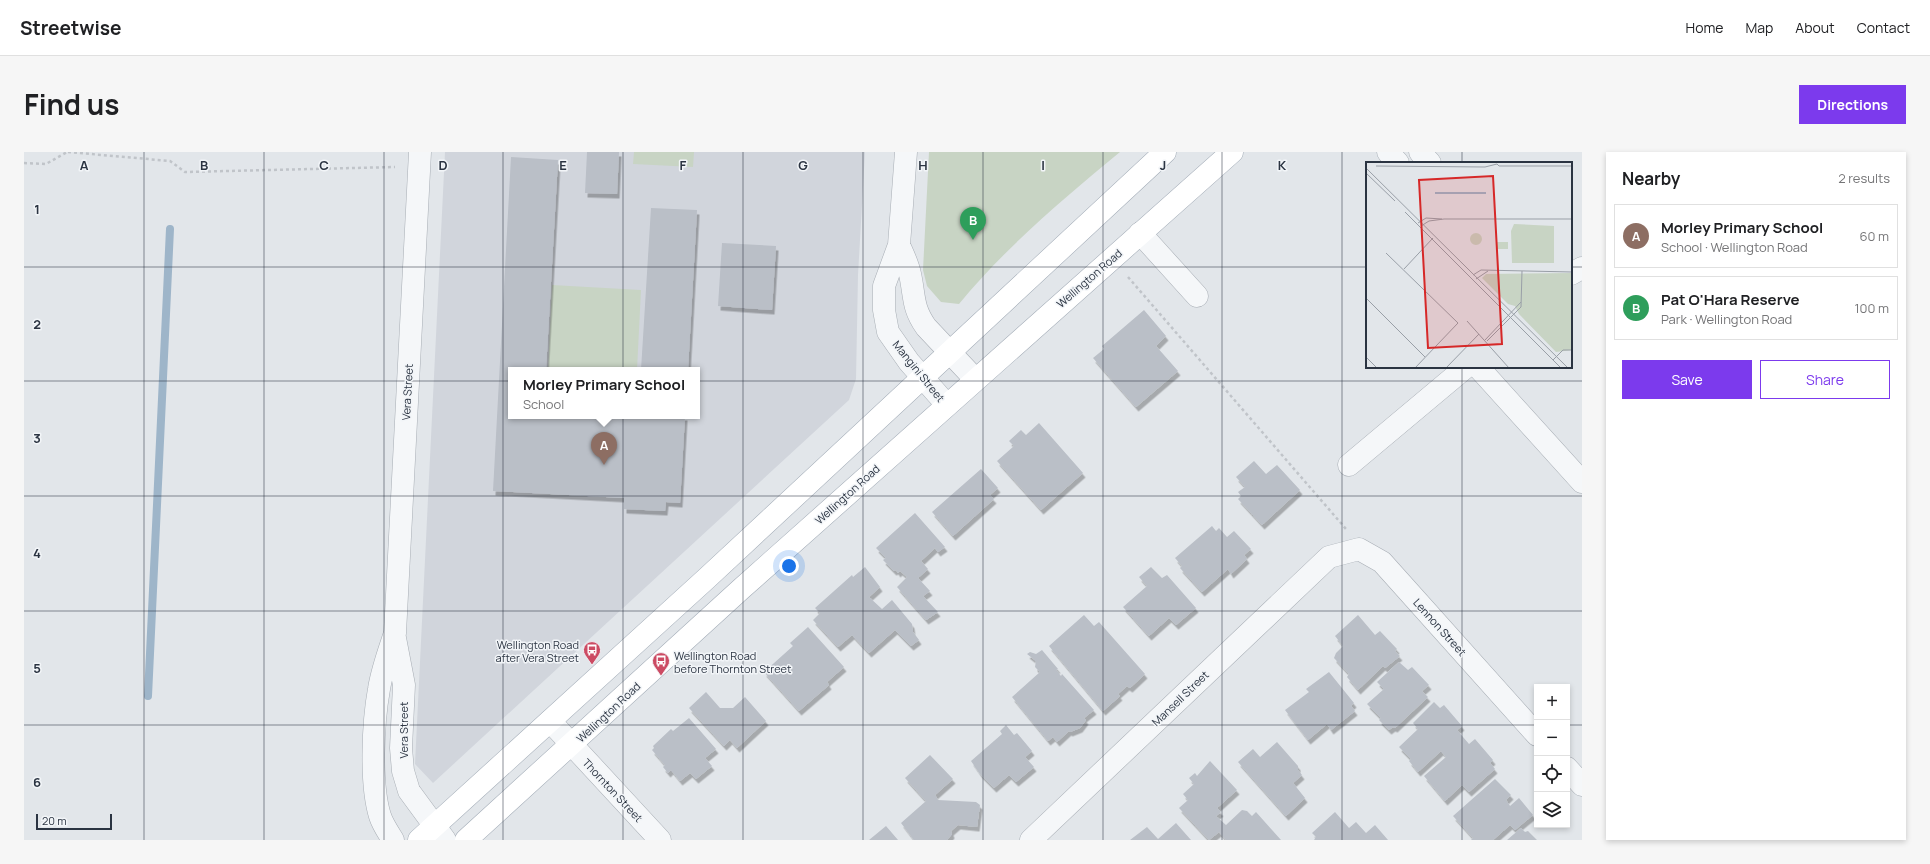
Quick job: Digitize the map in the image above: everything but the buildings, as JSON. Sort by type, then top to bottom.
[{"type":"main road","points":[[433,836],[550,722],[921,376],[1165,152]]},
{"type":"main road","name":"Wellington Road","points":[[466,840],[571,746],[741,589],[975,379],[1232,152]]},
{"type":"street","name":"Mangini Street","points":[[906,152],[899,245],[884,286],[884,310],[888,332],[909,362],[947,405]]},
{"type":"street","points":[[1388,152],[1397,162]]},
{"type":"street","points":[[1420,152],[1429,162]]},
{"type":"street","name":"Vera Street","points":[[393,840],[385,828],[380,815],[376,793],[374,769],[375,733],[379,688],[394,633],[420,159]]},
{"type":"street","points":[[1140,234],[1197,296]]},
{"type":"street","name":"Mangini Street","points":[[899,245],[910,274],[914,304],[919,318],[975,379]]},
{"type":"street","points":[[1572,273],[1582,268]]},
{"type":"street","points":[[1349,465],[1465,368]]},
{"type":"street","points":[[1479,368],[1582,482]]},
{"type":"street","name":"Mansell Street","points":[[1031,840],[1329,557],[1359,549]]},
{"type":"street","name":"Lennon Street","points":[[1359,549],[1382,562],[1534,732]]},
{"type":"street","name":"Vera Street","points":[[394,633],[404,684],[401,748],[403,771],[409,791],[433,836]]},
{"type":"street","name":"Thornton Street","points":[[550,722],[660,840]]},
{"type":"street","points":[[1570,771],[1582,785]]},
{"type":"path","points":[[24,162],[46,164],[67,152],[170,161],[185,172],[420,159]]},
{"type":"path","points":[[1112,259],[1341,522],[1359,549]]},
{"type":"shaded area","points":[[445,152],[865,152],[858,275],[856,379],[849,400],[433,783],[415,764]]},
{"type":"green space","points":[[634,152],[694,152],[693,167],[633,164]]},
{"type":"green space","points":[[929,152],[1120,152],[1036,224],[996,263],[959,304],[941,302],[927,286],[923,270]]},
{"type":"green space","points":[[552,285],[641,290],[637,367],[548,367]]},
{"type":"waterway","points":[[148,696],[170,229]]},
{"type":"place","name":"Pat O'Hara Reserve","points":[[973,240]]},
{"type":"place","name":"Morley Primary School","points":[[604,465]]},
{"type":"place","name":"Wellington Road after Vera Street","points":[[592,665]]},
{"type":"place","name":"Wellington Road before Thornton Street","points":[[661,676]]}]
